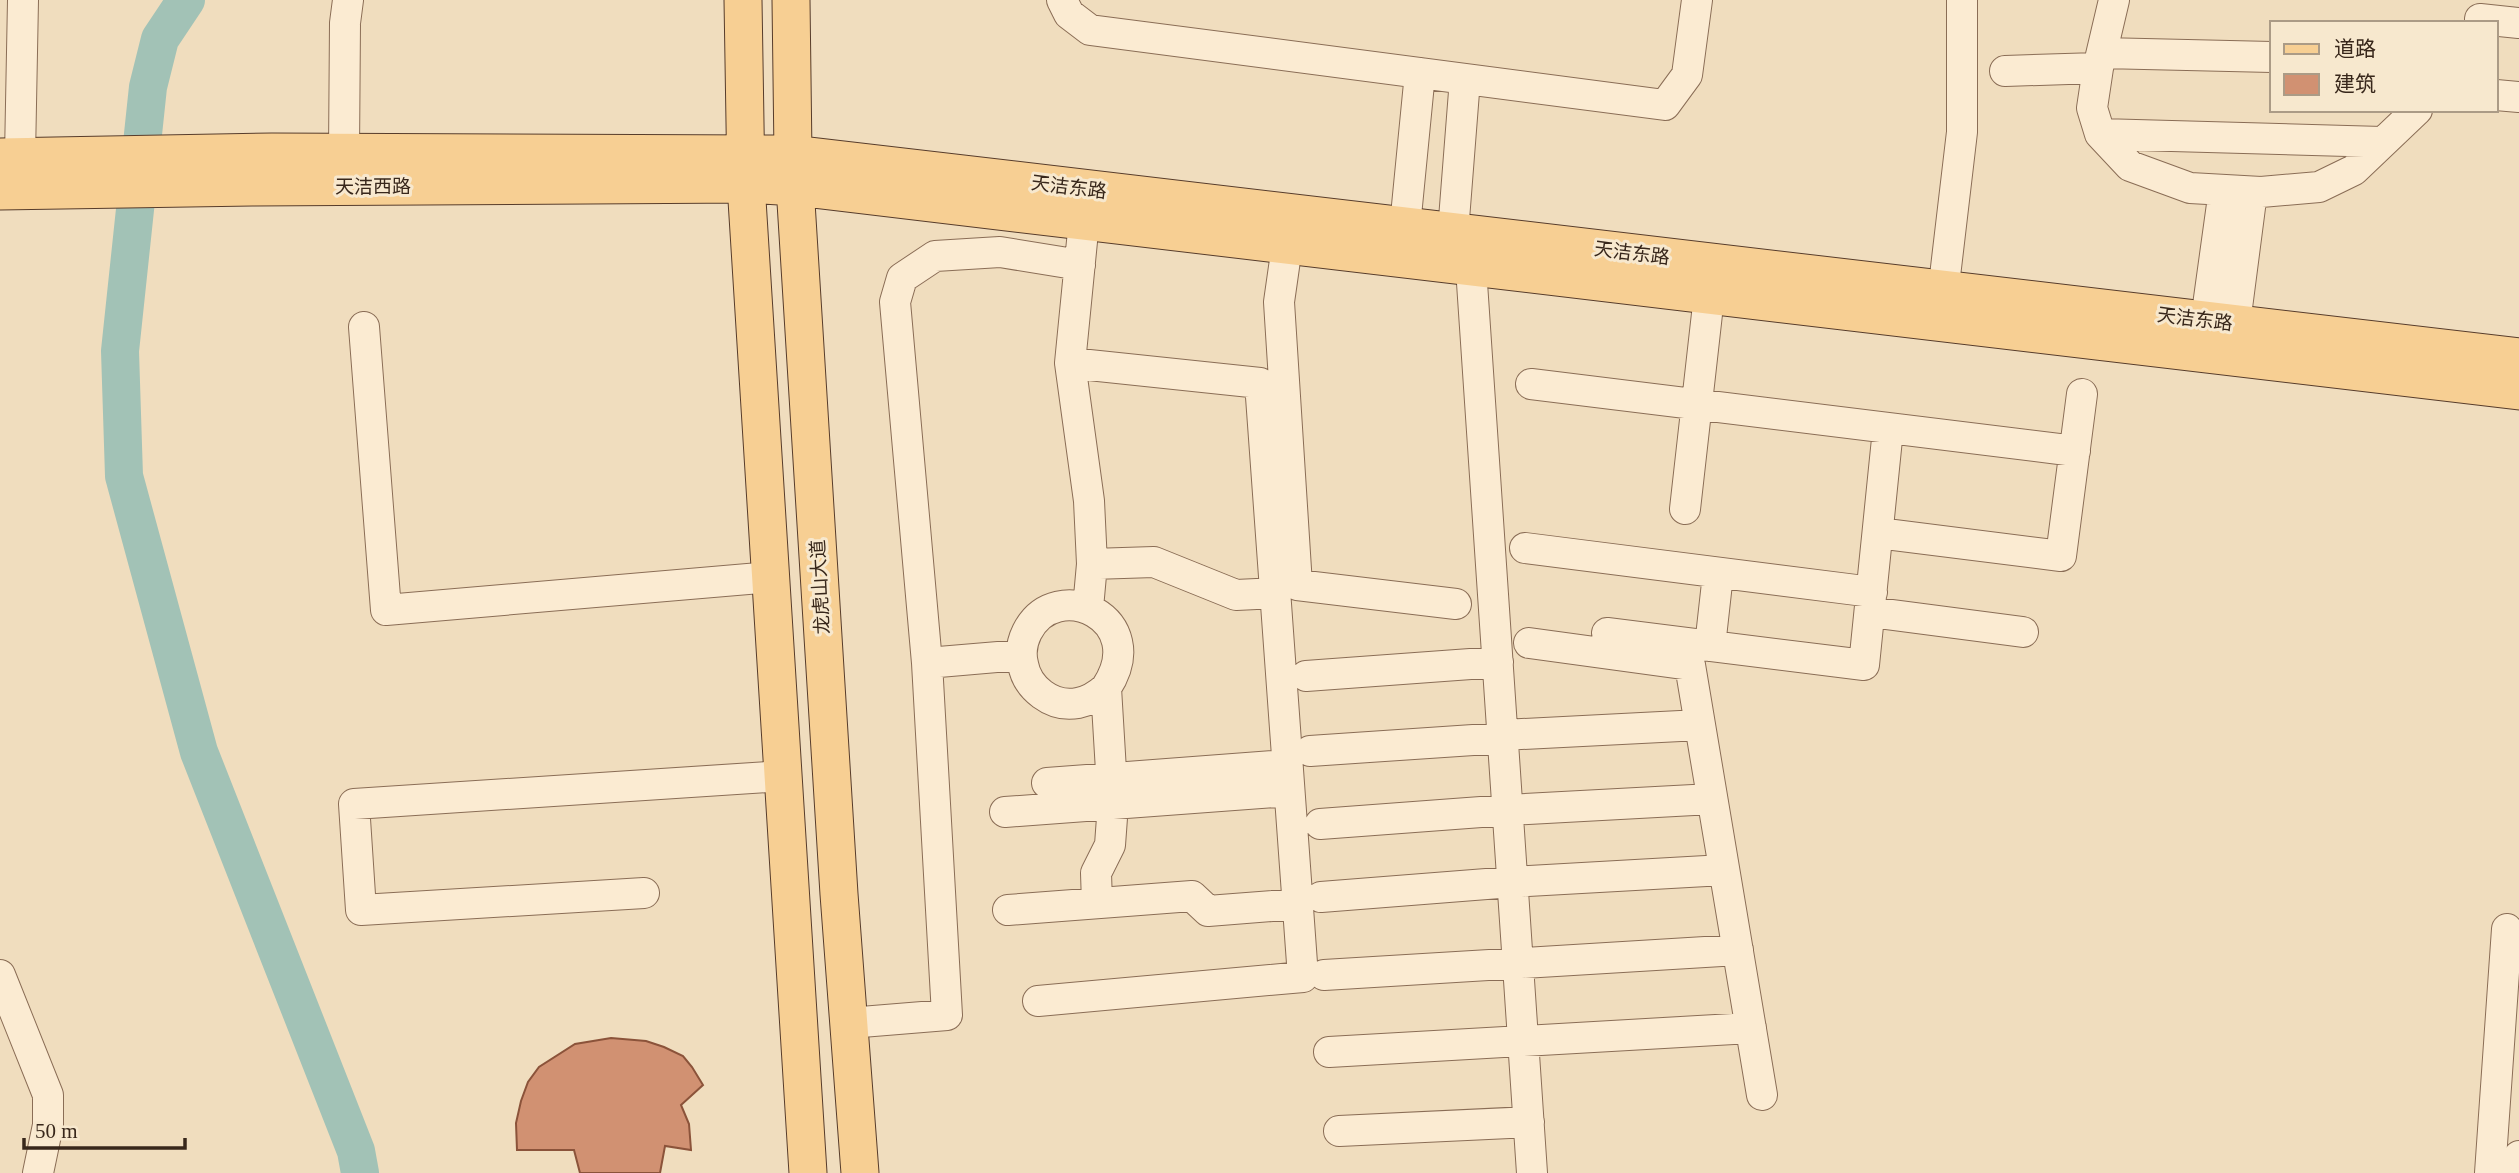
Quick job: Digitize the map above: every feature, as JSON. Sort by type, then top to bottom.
[{"type":"main road","points":[[743,0],[745,169],[808,1173]]},
{"type":"main road","name":"龙虎山大道","points":[[791,0],[795,171],[860,1173]]},
{"type":"main road","name":"天洁西路","points":[[17,170],[272,152],[344,152],[745,169]]},
{"type":"main road","name":"天洁西路","points":[[17,170],[252,187],[745,169]]},
{"type":"main road","name":"天洁东路","points":[[745,169],[795,171],[1405,226],[2519,391]]},
{"type":"main road","name":"天洁东路","points":[[795,171],[1084,221],[1709,296],[2221,322],[2519,357]]},
{"type":"street","points":[[17,170],[23,0]]},
{"type":"street","points":[[344,152],[345,23],[348,0]]},
{"type":"street","points":[[1062,0],[1069,14],[1090,30],[1665,105],[1687,75],[1697,0]]},
{"type":"street","points":[[1941,307],[1962,132],[1962,0]]},
{"type":"street","points":[[2114,0],[2092,108],[2100,134],[2130,166],[2190,188],[2238,191],[2319,187],[2354,170],[2415,112]]},
{"type":"street","points":[[2482,14],[2519,23]]},
{"type":"street","points":[[2005,71],[2100,60],[2270,57]]},
{"type":"street","points":[[1405,226],[1420,73]]},
{"type":"street","points":[[1452,232],[1465,79]]},
{"type":"street","points":[[2498,95],[2519,97]]},
{"type":"street","points":[[2100,134],[2382,142]]},
{"type":"street","points":[[2221,322],[2238,191]]},
{"type":"street","points":[[1084,221],[1070,363],[1089,501],[1092,564],[1088,608]]},
{"type":"street","points":[[1287,246],[1279,302],[1297,585],[1456,604]]},
{"type":"street","points":[[849,1023],[947,1015],[927,663],[895,302],[902,278],[935,256],[1000,253],[1080,265]]},
{"type":"street","points":[[1471,268],[1532,1173]]},
{"type":"street","points":[[1685,509],[1709,296]]},
{"type":"street","points":[[364,327],[386,610],[771,577]]},
{"type":"street","points":[[1038,1001],[1303,977],[1309,901],[1275,593],[1260,383],[1070,363]]},
{"type":"street","points":[[1531,384],[2075,451]]},
{"type":"street","points":[[1878,533],[2062,556],[2082,394]]},
{"type":"street","points":[[1762,1096],[1690,664],[1535,634],[1710,646],[1864,665],[1888,429]]},
{"type":"street","points":[[1525,548],[1718,574],[2023,632]]},
{"type":"street","points":[[1092,564],[1154,562],[1236,595],[1275,593]]},
{"type":"street","points":[[1710,646],[1718,574]]},
{"type":"street","points":[[1072,605],[1088,608],[1101,616],[1112,628],[1118,642],[1120,658],[1116,674],[1107,688],[1093,698],[1077,703],[1061,703],[1045,697],[1032,686],[1024,672],[1021,655],[1023,640],[1030,626],[1042,614],[1056,607],[1072,605]]},
{"type":"street","points":[[927,663],[1021,655]]},
{"type":"street","points":[[1306,676],[1498,662]]},
{"type":"street","points":[[1097,903],[1096,873],[1110,845],[1112,791],[1107,688]]},
{"type":"street","points":[[1004,812],[1112,791],[1296,769],[1503,737],[1700,725]]},
{"type":"street","points":[[644,893],[361,911],[354,804],[783,776]]},
{"type":"street","points":[[1046,783],[1112,791]]},
{"type":"street","points":[[1320,824],[1712,799]]},
{"type":"street","points":[[1008,910],[1192,896],[1209,911],[1513,882],[1724,870]]},
{"type":"street","points":[[2490,1173],[2507,929]]},
{"type":"street","points":[[1324,975],[1738,950]]},
{"type":"street","points":[[0,975],[48,1096],[48,1125],[38,1173]]},
{"type":"street","points":[[1329,1052],[1751,1028]]},
{"type":"street","points":[[1339,1131],[1529,1122]]},
{"type":"street","points":[[2518,1173],[2519,1156]]},
{"type":"building","points":[[611,1038],[646,1041],[664,1047],[683,1056],[692,1067],[703,1085],[681,1105],[689,1124],[691,1150],[665,1146],[660,1173],[580,1173],[574,1150],[517,1150],[516,1123],[521,1101],[528,1082],[539,1067],[575,1044]]},
{"type":"waterway","points":[[186,0],[160,39],[148,87],[120,351],[124,476],[199,752],[356,1151],[360,1173]]}]
